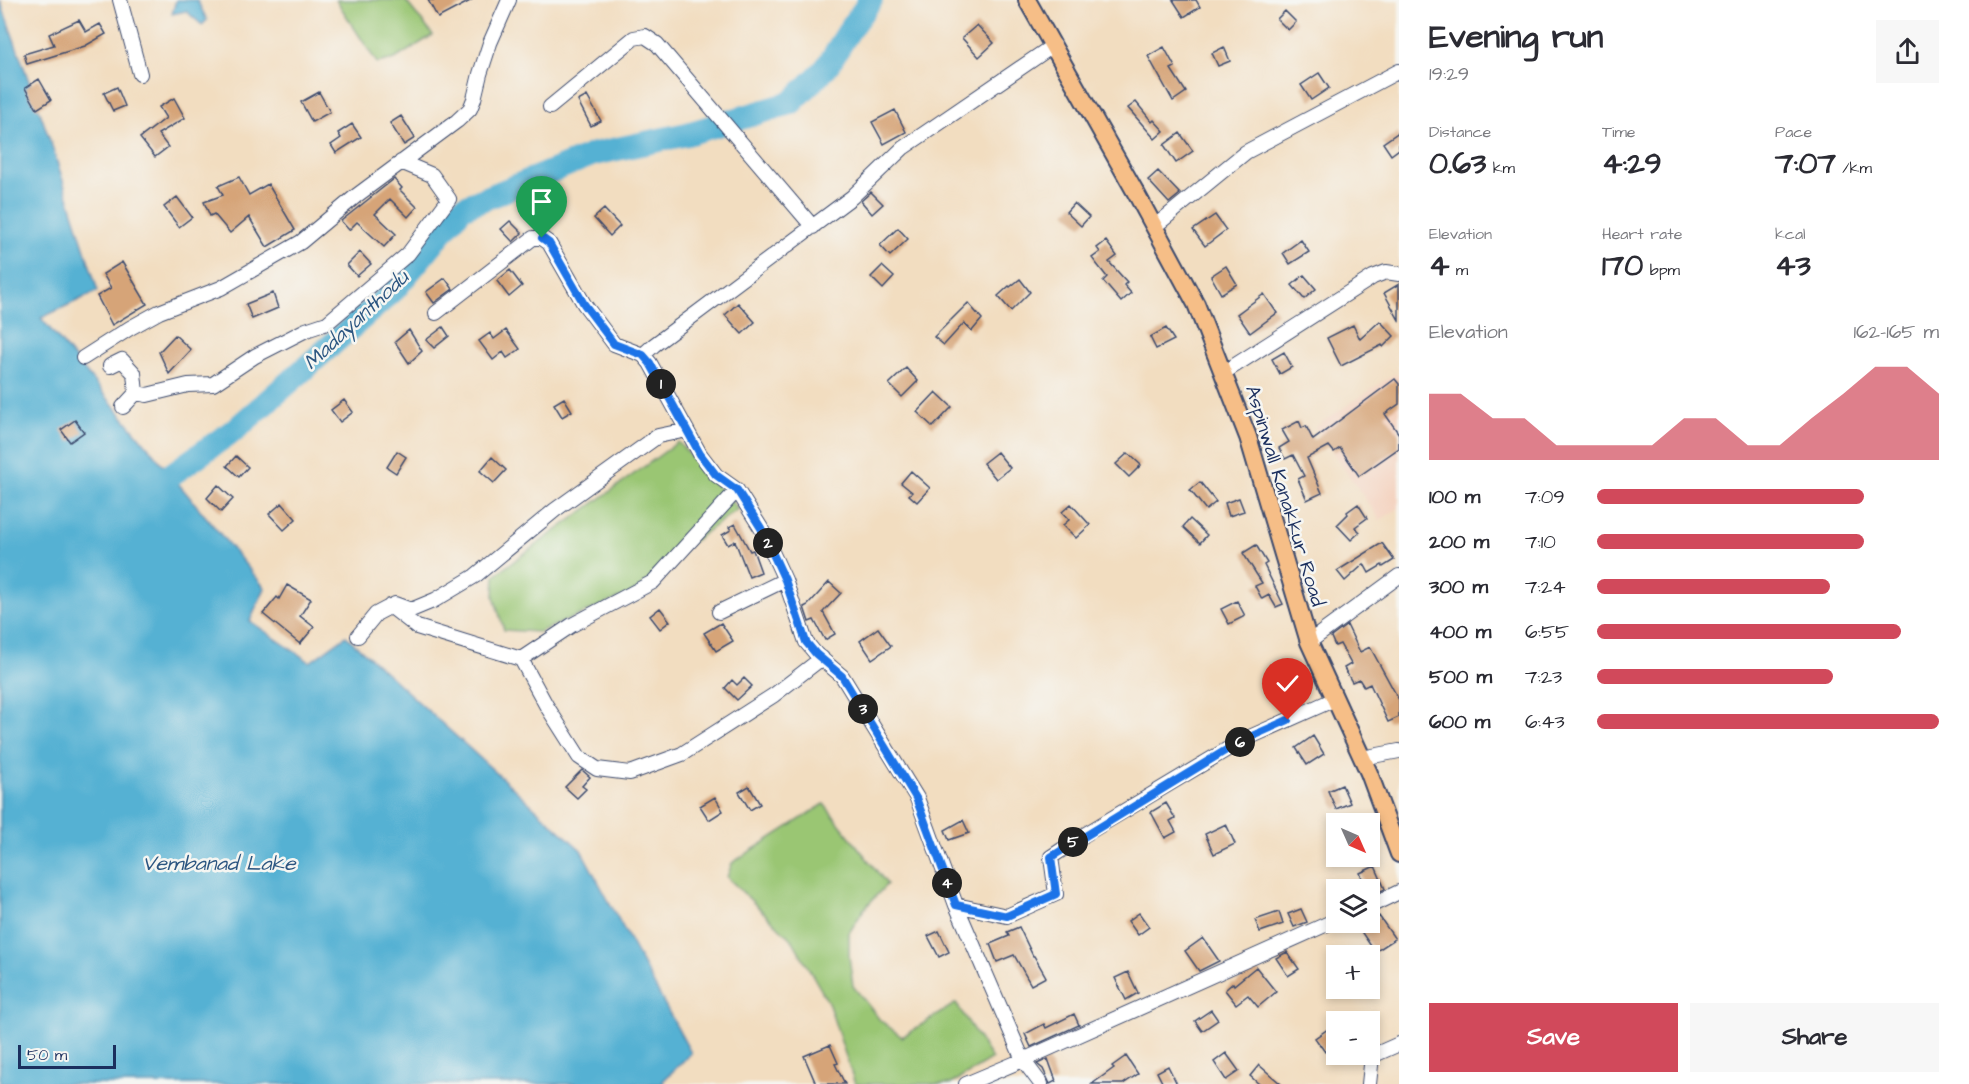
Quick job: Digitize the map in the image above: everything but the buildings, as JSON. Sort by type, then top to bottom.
[{"type":"main road","name":"Aspinwall Kanakkur Road","points":[[1027,0],[1196,304],[1251,447],[1278,535],[1293,595],[1309,642],[1362,758],[1399,854]]},
{"type":"street","points":[[120,0],[140,74]]},
{"type":"street","points":[[83,358],[159,312],[221,288],[301,242],[470,109],[490,43],[509,0]]},
{"type":"street","points":[[550,107],[634,38],[645,36],[657,44],[813,227]]},
{"type":"street","points":[[643,355],[852,197],[903,148],[1054,45]]},
{"type":"street","points":[[1154,227],[1246,152],[1399,71]]},
{"type":"street","points":[[136,393],[147,395],[188,385],[213,384],[255,356],[306,330],[327,323],[408,254],[449,199],[432,175],[401,162]]},
{"type":"street","points":[[436,313],[533,238],[542,238],[549,243],[584,304],[614,344],[643,355],[650,363],[700,454],[716,475],[737,490],[761,528],[785,580],[806,642],[842,676],[916,798],[956,905],[1023,1060],[1041,1084]]},
{"type":"street","points":[[1223,373],[1373,277],[1386,272],[1399,274]]},
{"type":"street","points":[[110,366],[122,360],[134,373],[136,393],[123,407]]},
{"type":"street","points":[[358,636],[376,614],[390,606],[395,604],[411,610],[435,600],[475,576],[555,510],[658,436],[687,430]]},
{"type":"street","points":[[521,659],[572,625],[653,582],[737,490]]},
{"type":"street","points":[[1309,642],[1399,576]]},
{"type":"street","points":[[718,612],[785,580]]},
{"type":"street","points":[[390,606],[417,627],[521,659],[546,705],[579,757],[597,769],[630,773],[682,754],[774,695],[822,658]]},
{"type":"street","points":[[956,905],[1007,916],[1056,894],[1051,857],[1241,741],[1335,699]]},
{"type":"street","points":[[1362,758],[1399,751]]},
{"type":"street","points":[[1380,901],[1399,892]]},
{"type":"street","points":[[966,1084],[1326,924]]},
{"type":"street","points":[[1369,1084],[1372,1056],[1399,1044]]},
{"type":"shaded area","points":[[1393,375],[1399,375],[1399,508],[1380,520],[1315,427]]},
{"type":"green space","points":[[336,0],[405,0],[433,35],[395,59],[377,63]]},
{"type":"green space","points":[[678,442],[738,509],[683,549],[636,591],[539,632],[504,630],[494,597],[495,575]]},
{"type":"green space","points":[[824,804],[887,884],[864,909],[849,933],[853,986],[880,1020],[902,1037],[956,1003],[992,1059],[951,1084],[855,1084],[828,1002],[793,941],[727,877],[732,863]]},
{"type":"water","name":"Vembanad Lake","points":[[0,0],[52,146],[98,291],[41,318],[265,588],[250,621],[310,662],[346,636],[581,850],[691,1053],[663,1081],[664,1084],[0,1084]]},
{"type":"water","points":[[176,0],[197,0],[207,20],[202,25],[186,11],[172,14]]},
{"type":"waterway","name":"Madayanthodu","points":[[144,494],[237,428],[394,290],[462,208],[594,154],[687,134],[791,103],[826,68],[871,0]]},
{"type":"route","points":[[542,238],[549,243],[584,304],[614,344],[627,351],[643,355],[650,363],[700,454],[716,475],[737,490],[761,528],[785,580],[806,642],[816,654],[842,676],[916,798],[956,905],[1007,916],[1056,894],[1051,857],[1241,741],[1288,720]]}]
